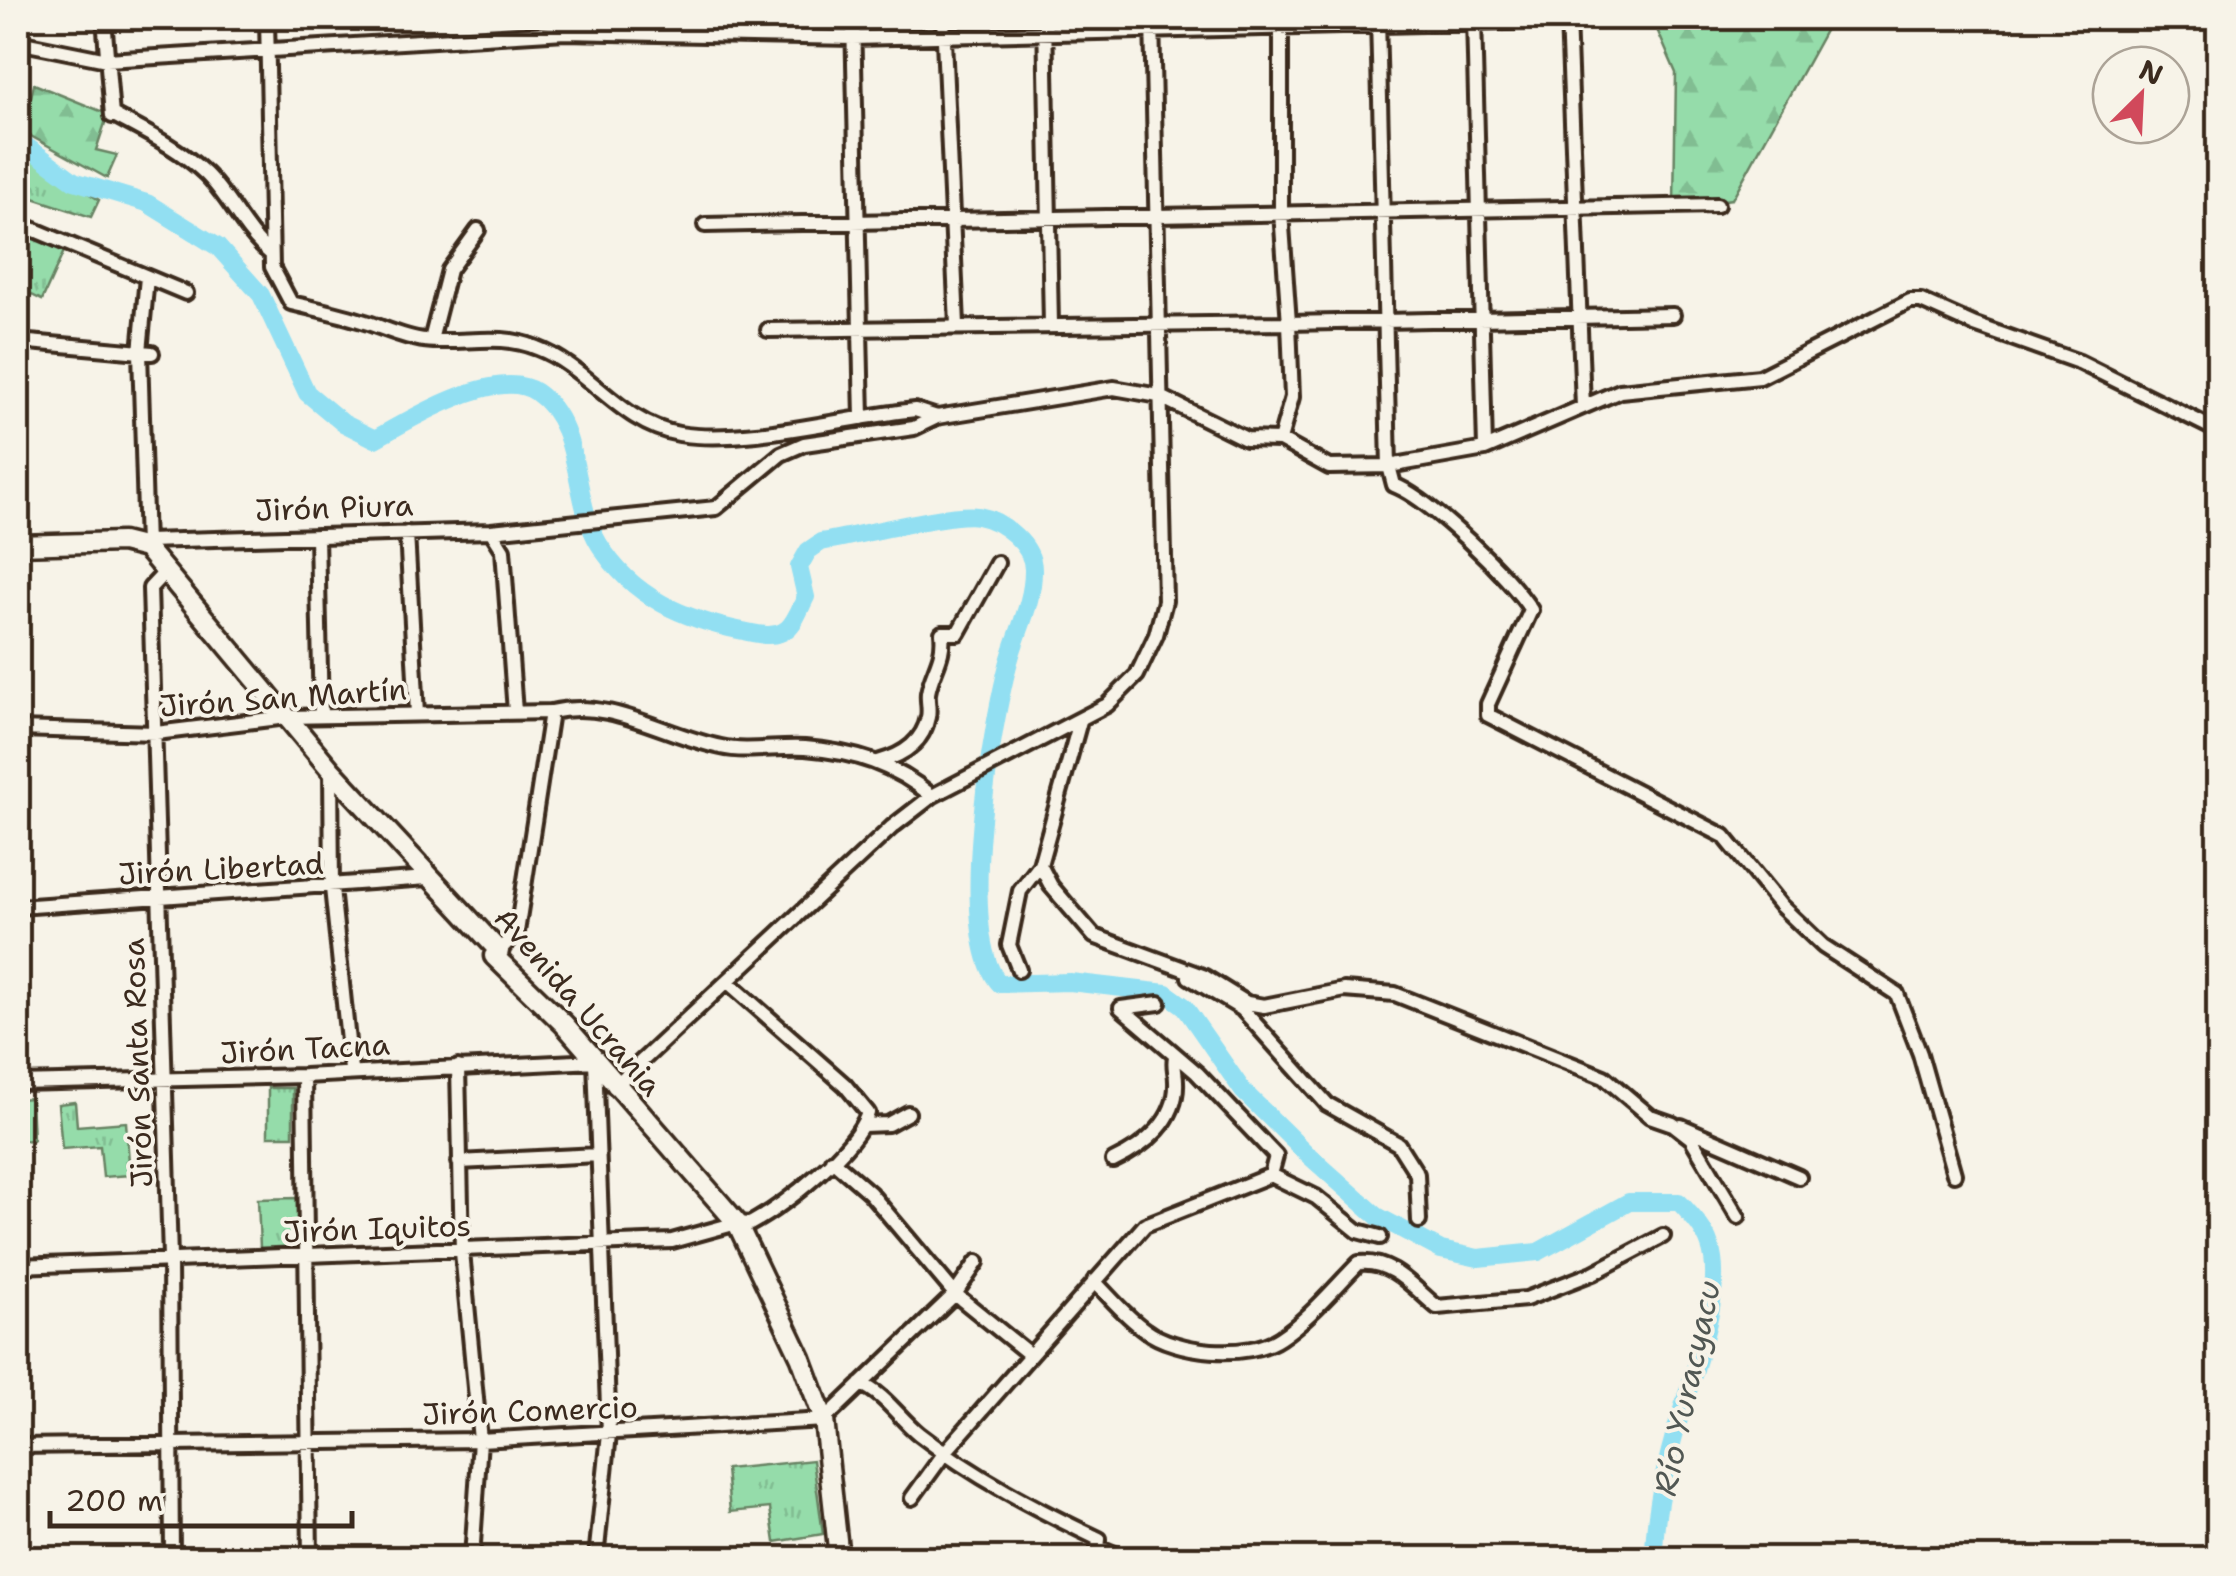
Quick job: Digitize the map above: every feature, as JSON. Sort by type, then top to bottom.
[{"type":"main road","name":"Jirón Piura","points":[[18,545],[146,544]]},
{"type":"main road","name":"Avenida Ucrania","points":[[146,544],[330,770],[499,951],[494,956],[596,1061],[614,1087],[736,1223],[801,1358],[824,1420],[839,1558]]},
{"type":"street","points":[[104,18],[112,115],[175,149],[207,175],[271,260],[291,303],[431,340],[508,339],[536,347],[562,360],[617,406],[646,423],[680,434],[725,434],[914,410],[937,417],[1114,388],[1159,396],[1246,439],[1280,440],[1329,467],[1389,466],[1485,449],[1620,391],[1760,377],[1910,301],[1921,300],[1974,326],[2079,362],[2218,431]]},
{"type":"street","points":[[266,18],[271,260]]},
{"type":"street","points":[[854,18],[862,418]]},
{"type":"street","points":[[943,18],[957,324]]},
{"type":"street","points":[[1568,19],[1583,407]]},
{"type":"street","points":[[18,42],[107,60],[428,37],[631,31],[854,38],[1046,25],[1624,19]]},
{"type":"street","points":[[1474,20],[1485,449]]},
{"type":"street","points":[[1378,22],[1389,466],[1394,485],[1418,496],[1449,520],[1531,610],[1529,622],[1488,704],[1490,720],[1724,836],[1781,906],[1823,946],[1897,994],[1920,1054],[1954,1174]]},
{"type":"street","points":[[614,1087],[806,904],[932,796],[1080,721],[1107,705],[1137,675],[1156,636],[1165,601],[1152,23]]},
{"type":"street","points":[[1280,440],[1292,397],[1280,212],[1282,23]]},
{"type":"street","points":[[1046,25],[1051,325]]},
{"type":"street","points":[[706,225],[954,217],[1716,205]]},
{"type":"street","points":[[18,224],[186,293]]},
{"type":"street","points":[[431,340],[449,270],[478,230]]},
{"type":"street","points":[[146,277],[146,544]]},
{"type":"street","points":[[768,330],[860,331],[957,324],[1384,323],[1582,314],[1673,315]]},
{"type":"street","points":[[18,341],[146,353]]},
{"type":"street","name":"Jirón Piura","points":[[146,544],[491,532],[724,505],[781,454],[804,444],[914,428],[937,417]]},
{"type":"street","points":[[491,532],[503,550],[514,712]]},
{"type":"street","points":[[407,533],[417,714]]},
{"type":"street","points":[[317,536],[320,716]]},
{"type":"street","points":[[876,762],[900,756],[915,742],[928,719],[928,692],[944,652],[942,633],[958,634],[997,563]]},
{"type":"street","name":"Jirón Santa Rosa","points":[[165,572],[150,588],[170,1258],[172,1558]]},
{"type":"street","name":"Jirón San Martín","points":[[18,729],[156,733],[287,717],[551,712],[579,705],[722,748],[806,748],[876,762],[903,772],[932,796]]},
{"type":"street","points":[[499,951],[517,932],[551,712]]},
{"type":"street","points":[[1019,970],[1009,945],[1020,891],[1040,865],[1080,721]]},
{"type":"street","points":[[330,770],[332,888],[351,1070]]},
{"type":"street","points":[[1040,865],[1051,886],[1094,936],[1182,967],[1247,1002],[1264,1006],[1344,990],[1395,994],[1604,1078],[1650,1116],[1799,1177]]},
{"type":"street","name":"Jirón Libertad","points":[[18,907],[332,888],[428,878]]},
{"type":"street","points":[[1182,967],[1216,997],[1242,1009],[1326,1104],[1398,1144],[1417,1174],[1419,1222]]},
{"type":"street","points":[[728,982],[845,1085],[868,1113],[864,1125],[888,1124],[908,1113]]},
{"type":"street","points":[[1159,1003],[1121,1008],[1198,1073],[1276,1156],[1271,1175]]},
{"type":"street","points":[[1113,1161],[1130,1153],[1165,1122],[1174,1101],[1175,1057]]},
{"type":"street","points":[[596,1061],[608,1434],[596,1558]]},
{"type":"street","name":"Jirón Tacna","points":[[18,1083],[304,1076],[351,1070],[596,1061]]},
{"type":"street","points":[[458,1068],[462,1252],[480,1440],[472,1558]]},
{"type":"street","points":[[304,1076],[310,1558]]},
{"type":"street","points":[[1674,1124],[1691,1138],[1738,1216]]},
{"type":"street","name":"Jirón Iquitos","points":[[18,1266],[170,1258],[307,1258],[672,1241],[736,1223],[750,1224],[763,1217],[832,1160],[864,1125]]},
{"type":"street","points":[[459,1162],[598,1154]]},
{"type":"street","points":[[832,1160],[870,1193],[955,1294],[1029,1354]]},
{"type":"street","points":[[912,1498],[946,1450],[1144,1225],[1271,1175],[1316,1197],[1358,1230],[1380,1237]]},
{"type":"street","points":[[1094,1281],[1146,1332],[1168,1342],[1222,1350],[1254,1349],[1277,1341],[1359,1263],[1376,1262],[1391,1269],[1437,1307],[1526,1299],[1594,1273],[1663,1236]]},
{"type":"street","points":[[824,1420],[955,1294],[976,1262]]},
{"type":"street","points":[[861,1384],[1008,1494],[1098,1548],[1124,1558]]},
{"type":"street","name":"Jirón Comercio","points":[[18,1446],[480,1440],[824,1420]]},
{"type":"green space","points":[[1652,18],[1832,18],[1732,199],[1674,206],[1676,73]]},
{"type":"green space","points":[[34,84],[108,114],[96,150],[117,155],[107,178],[18,129],[18,95],[31,97]]},
{"type":"green space","points":[[18,148],[99,200],[91,217],[18,193]]},
{"type":"green space","points":[[30,235],[65,249],[42,300],[18,288],[18,261]]},
{"type":"green space","points":[[268,1088],[293,1088],[293,1136],[268,1136]]},
{"type":"green space","points":[[31,1098],[33,1140],[19,1141],[18,1146],[18,1099]]},
{"type":"green space","points":[[75,1102],[77,1126],[126,1122],[130,1175],[103,1177],[100,1146],[62,1149],[58,1104]]},
{"type":"green space","points":[[297,1198],[299,1246],[260,1248],[258,1199]]},
{"type":"green space","points":[[813,1460],[823,1534],[775,1542],[770,1508],[730,1512],[726,1469]]},
{"type":"waterway","name":"Río Yuracyacu","points":[[18,140],[74,181],[147,203],[218,247],[261,295],[307,393],[343,423],[375,439],[431,408],[478,390],[520,386],[536,392],[562,423],[590,526],[599,544],[627,579],[681,613],[743,631],[777,634],[790,626],[806,597],[799,567],[808,551],[821,542],[965,515],[987,518],[1015,535],[1032,561],[1032,582],[995,728],[981,827],[979,877],[980,922],[987,959],[1000,984],[1070,982],[1166,993],[1184,1006],[1243,1091],[1306,1153],[1377,1216],[1441,1250],[1478,1258],[1538,1252],[1629,1202],[1679,1202],[1697,1222],[1710,1246],[1713,1290],[1710,1315],[1663,1481],[1654,1558]]}]
